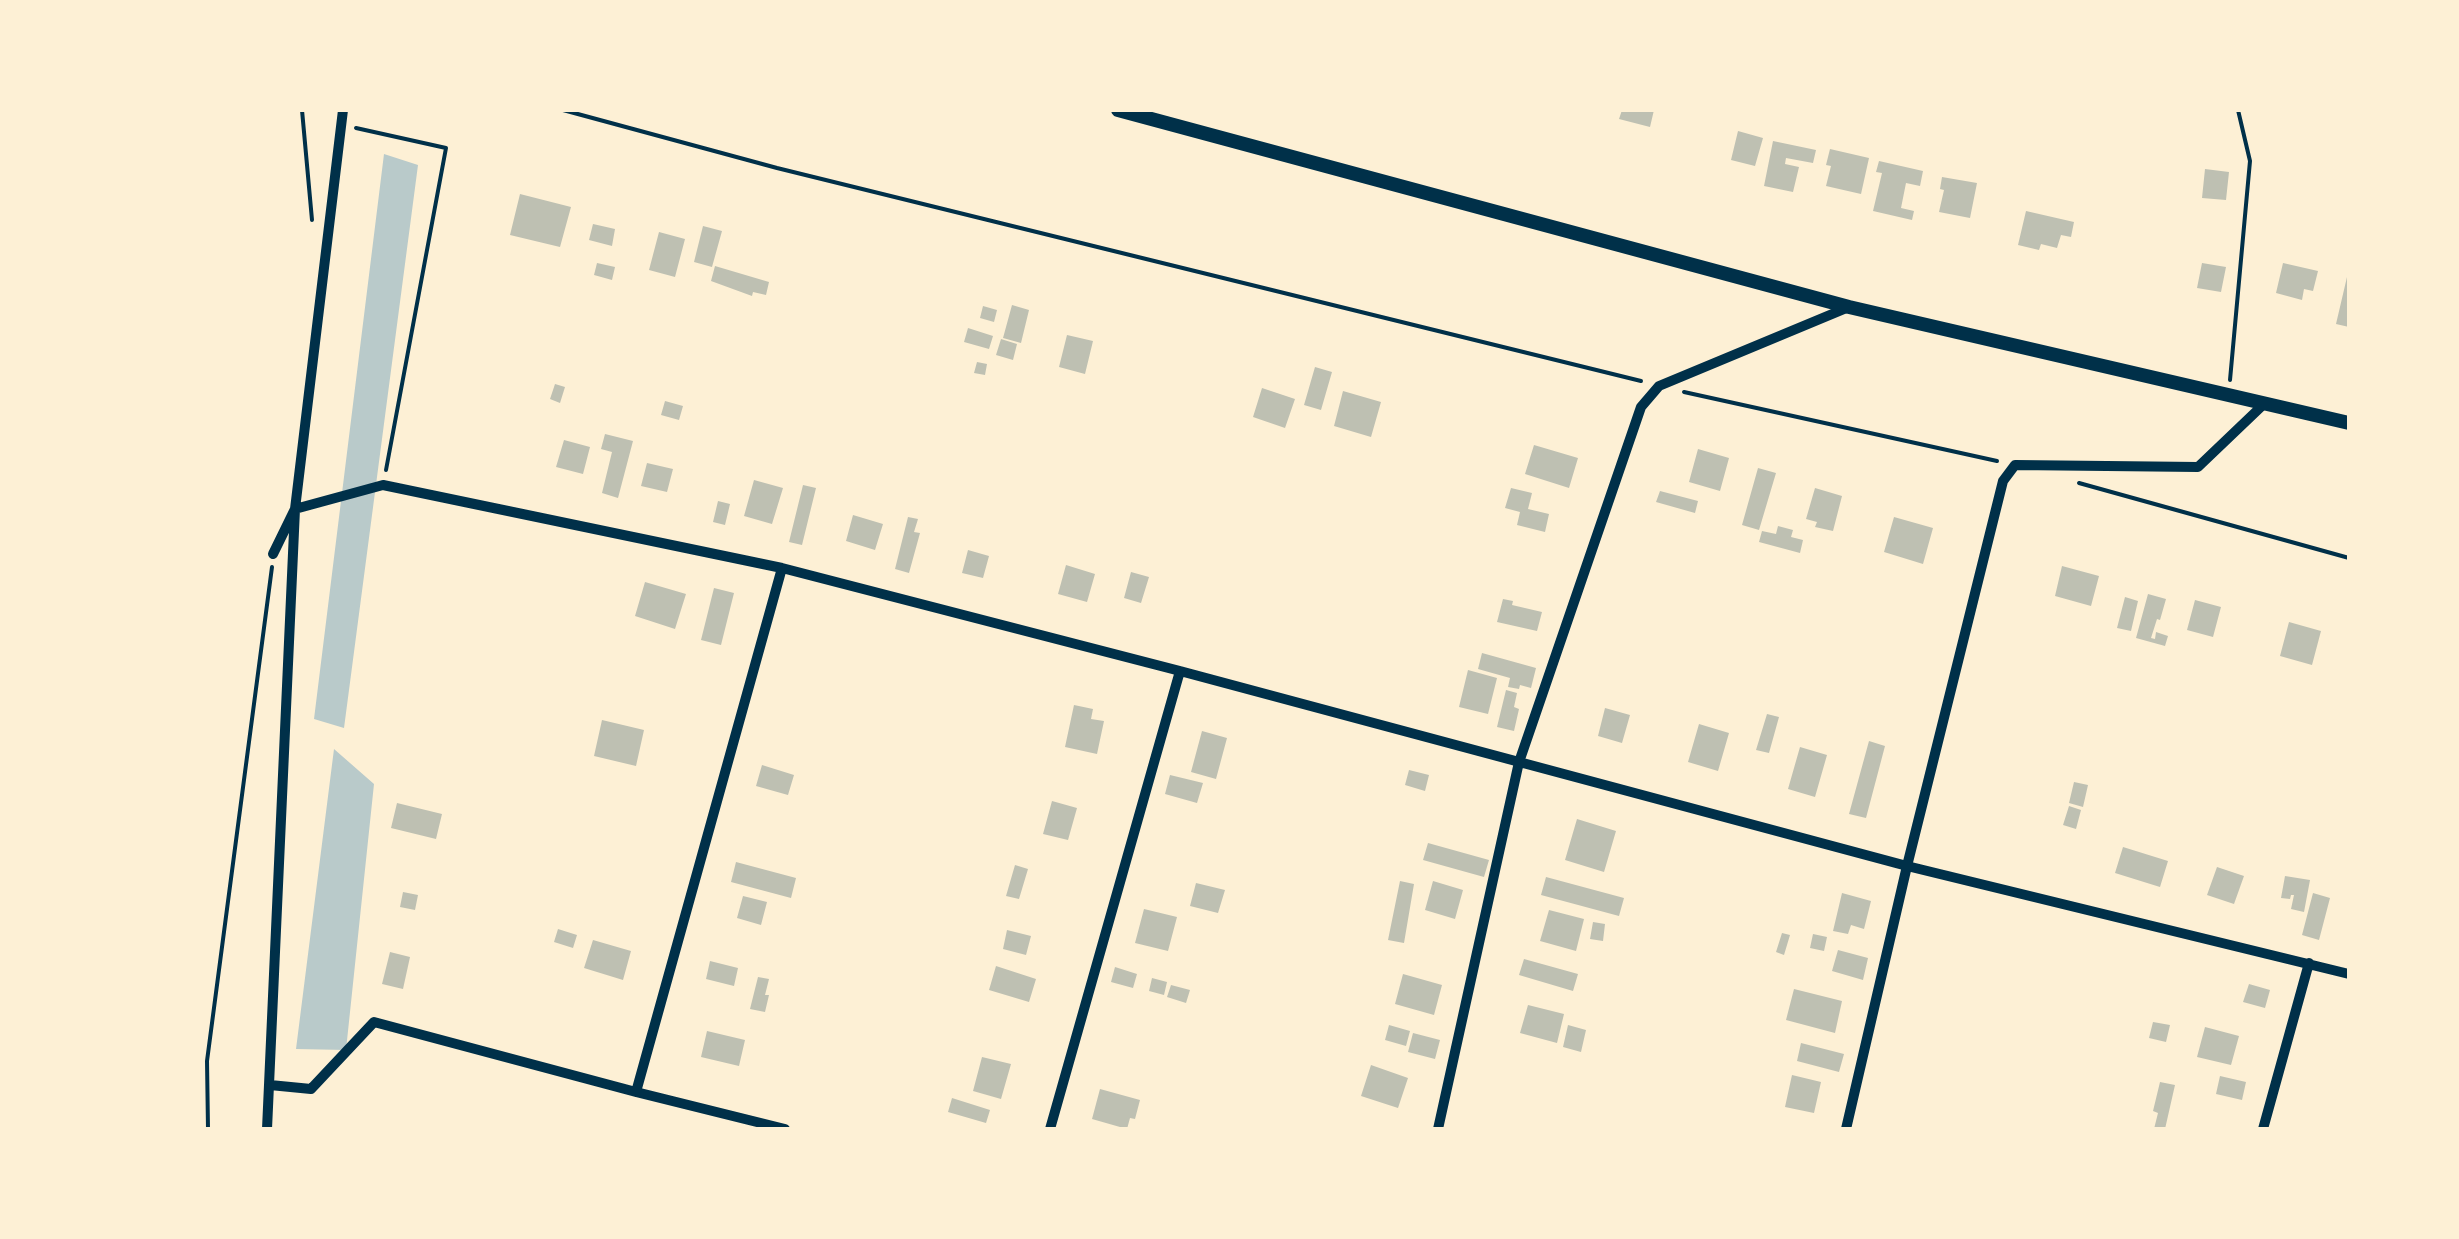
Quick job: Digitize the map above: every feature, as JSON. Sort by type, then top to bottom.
[{"type":"street","points":[[267,1129],[295,510],[343,110]]},
{"type":"street","points":[[1118,110],[1849,307],[2349,422]]},
{"type":"street","points":[[1438,1129],[1519,762],[1642,407],[1659,386],[1849,307]]},
{"type":"street","points":[[1846,1129],[1907,866],[2004,482],[2015,465],[2198,467],[2266,403]]},
{"type":"street","points":[[273,554],[295,510],[383,485],[782,568],[1907,866],[2349,974]]},
{"type":"street","points":[[636,1092],[782,568]]},
{"type":"street","points":[[1050,1129],[1180,671]]},
{"type":"street","points":[[2264,1129],[2309,963]]},
{"type":"street","points":[[270,1085],[311,1089],[374,1022],[785,1129]]},
{"type":"path","points":[[302,110],[313,228]]},
{"type":"path","points":[[563,110],[777,168],[1659,386],[2015,465]]},
{"type":"path","points":[[2228,394],[2250,161],[2238,110]]},
{"type":"path","points":[[342,125],[446,148],[383,485]]},
{"type":"path","points":[[2071,481],[2349,558]]},
{"type":"path","points":[[208,1129],[206,1061],[273,554]]},
{"type":"shaded area","points":[[384,154],[418,165],[344,728],[314,719]]},
{"type":"shaded area","points":[[334,749],[374,784],[346,1050],[296,1049]]},
{"type":"building","points":[[1622,110],[1654,110],[1650,127],[1619,119]]},
{"type":"building","points":[[1738,131],[1763,138],[1755,166],[1731,160]]},
{"type":"building","points":[[1773,141],[1816,150],[1813,163],[1786,158],[1785,164],[1799,167],[1793,192],[1764,186]]},
{"type":"building","points":[[1830,149],[1869,158],[1861,194],[1826,186]]},
{"type":"building","points":[[1879,161],[1923,171],[1920,186],[1906,183],[1901,208],[1914,211],[1912,220],[1873,211],[1882,173],[1876,172]]},
{"type":"building","points":[[2205,169],[2229,172],[2226,200],[2202,198]]},
{"type":"building","points":[[1942,177],[1977,183],[1970,218],[1939,212],[1944,190],[1940,189]]},
{"type":"building","points":[[520,194],[571,207],[560,247],[510,235]]},
{"type":"building","points":[[2026,211],[2074,222],[2071,237],[2061,235],[2057,248],[2041,244],[2039,250],[2018,245]]},
{"type":"building","points":[[593,224],[615,229],[612,246],[589,240]]},
{"type":"building","points":[[703,226],[722,231],[712,267],[694,262]]},
{"type":"building","points":[[659,232],[685,239],[675,277],[649,270]]},
{"type":"building","points":[[597,263],[615,267],[612,280],[594,275]]},
{"type":"building","points":[[2202,263],[2226,267],[2221,292],[2197,288]]},
{"type":"building","points":[[2283,263],[2318,271],[2313,291],[2304,289],[2302,300],[2276,293]]},
{"type":"building","points":[[715,266],[769,282],[766,295],[753,292],[752,296],[711,281]]},
{"type":"building","points":[[2349,277],[2349,327],[2336,324]]},
{"type":"building","points":[[1012,305],[1029,310],[1021,343],[1003,338]]},
{"type":"building","points":[[983,306],[997,310],[994,322],[980,318]]},
{"type":"building","points":[[968,328],[993,336],[989,349],[964,342]]},
{"type":"building","points":[[1067,335],[1093,341],[1085,374],[1059,367]]},
{"type":"building","points":[[1001,339],[1017,344],[1013,360],[996,355]]},
{"type":"building","points":[[977,362],[987,364],[985,375],[974,373]]},
{"type":"building","points":[[1315,367],[1332,372],[1321,410],[1304,405]]},
{"type":"building","points":[[555,384],[565,387],[560,403],[550,399]]},
{"type":"building","points":[[1262,388],[1295,399],[1285,428],[1253,417]]},
{"type":"building","points":[[1343,391],[1381,402],[1371,437],[1334,426]]},
{"type":"building","points":[[665,401],[683,406],[679,420],[661,415]]},
{"type":"building","points":[[605,434],[633,441],[618,498],[602,493],[612,452],[601,449]]},
{"type":"building","points":[[564,440],[590,447],[583,474],[556,467]]},
{"type":"building","points":[[1534,445],[1578,458],[1569,488],[1525,474]]},
{"type":"building","points":[[1698,449],[1729,458],[1720,491],[1689,482]]},
{"type":"building","points":[[647,463],[673,469],[667,492],[641,486]]},
{"type":"building","points":[[1758,468],[1776,473],[1759,530],[1742,525]]},
{"type":"building","points":[[754,480],[783,488],[772,524],[744,516]]},
{"type":"building","points":[[803,485],[816,488],[802,545],[789,542]]},
{"type":"building","points":[[1511,488],[1532,493],[1528,509],[1549,514],[1545,532],[1517,525],[1520,512],[1505,508]]},
{"type":"building","points":[[1815,488],[1842,496],[1833,531],[1815,527],[1817,522],[1806,519]]},
{"type":"building","points":[[1660,491],[1698,501],[1695,513],[1656,502]]},
{"type":"building","points":[[718,501],[730,504],[725,525],[713,522]]},
{"type":"building","points":[[853,515],[883,524],[875,550],[846,541]]},
{"type":"building","points":[[908,517],[918,519],[914,532],[920,533],[909,573],[895,569]]},
{"type":"building","points":[[1894,517],[1933,528],[1923,564],[1884,552]]},
{"type":"building","points":[[1778,526],[1793,530],[1791,537],[1803,540],[1800,553],[1759,542],[1762,531],[1776,534]]},
{"type":"building","points":[[968,550],[989,556],[983,578],[962,573]]},
{"type":"building","points":[[1066,565],[1095,574],[1087,602],[1058,594]]},
{"type":"building","points":[[2062,566],[2099,576],[2091,606],[2055,596]]},
{"type":"building","points":[[1131,572],[1149,577],[1141,603],[1124,598]]},
{"type":"building","points":[[645,582],[686,594],[675,629],[635,616]]},
{"type":"building","points":[[714,588],[734,593],[721,645],[701,640]]},
{"type":"building","points":[[2148,594],[2166,599],[2151,638],[2155,639],[2156,632],[2168,636],[2165,646],[2136,638]]},
{"type":"building","points":[[2125,597],[2138,601],[2131,631],[2117,628]]},
{"type":"building","points":[[1503,599],[1542,612],[1537,631],[1497,622]]},
{"type":"building","points":[[2195,600],[2221,607],[2213,637],[2187,630]]},
{"type":"building","points":[[2289,622],[2321,631],[2312,665],[2280,656]]},
{"type":"building","points":[[1482,653],[1536,668],[1531,688],[1508,687],[1510,678],[1478,669]]},
{"type":"building","points":[[1468,670],[1497,678],[1488,714],[1459,707]]},
{"type":"building","points":[[1506,690],[1517,693],[1514,707],[1519,709],[1514,731],[1497,727]]},
{"type":"building","points":[[1074,705],[1093,709],[1091,719],[1104,721],[1097,754],[1065,747]]},
{"type":"building","points":[[1605,708],[1630,715],[1622,743],[1598,736]]},
{"type":"building","points":[[1767,714],[1779,717],[1769,753],[1756,750]]},
{"type":"building","points":[[602,720],[644,730],[636,766],[594,756]]},
{"type":"building","points":[[1699,724],[1729,733],[1718,771],[1688,762]]},
{"type":"building","points":[[1202,731],[1227,738],[1216,779],[1191,772]]},
{"type":"building","points":[[1869,741],[1885,746],[1866,818],[1849,814]]},
{"type":"building","points":[[1800,747],[1827,755],[1815,797],[1788,789]]},
{"type":"building","points":[[762,765],[794,775],[788,795],[756,786]]},
{"type":"building","points":[[1409,770],[1429,775],[1425,791],[1405,785]]},
{"type":"building","points":[[1170,775],[1203,783],[1197,803],[1165,794]]},
{"type":"building","points":[[2074,782],[2088,785],[2083,807],[2069,803]]},
{"type":"building","points":[[1052,801],[1077,808],[1068,840],[1043,834]]},
{"type":"building","points":[[397,803],[442,814],[436,839],[391,828]]},
{"type":"building","points":[[2069,806],[2081,810],[2076,829],[2063,825]]},
{"type":"building","points":[[1577,819],[1616,831],[1604,872],[1565,860]]},
{"type":"building","points":[[1428,843],[1489,860],[1484,877],[1423,860]]},
{"type":"building","points":[[2123,847],[2168,861],[2160,887],[2115,873]]},
{"type":"building","points":[[736,862],[796,878],[791,898],[731,882]]},
{"type":"building","points":[[1015,865],[1028,869],[1019,899],[1006,896]]},
{"type":"building","points":[[2217,867],[2244,876],[2234,904],[2207,895]]},
{"type":"building","points":[[2285,876],[2310,880],[2304,912],[2291,909],[2294,895],[2281,898]]},
{"type":"building","points":[[1546,877],[1624,898],[1619,916],[1541,895]]},
{"type":"building","points":[[1400,881],[1414,884],[1404,943],[1388,940]]},
{"type":"building","points":[[1433,881],[1463,890],[1455,919],[1425,910]]},
{"type":"building","points":[[1196,883],[1225,890],[1218,913],[1190,906]]},
{"type":"building","points":[[403,892],[418,895],[415,910],[400,907]]},
{"type":"building","points":[[1842,893],[1871,901],[1864,929],[1851,925],[1848,934],[1833,931]]},
{"type":"building","points":[[2313,893],[2330,898],[2319,940],[2302,935]]},
{"type":"building","points":[[743,896],[767,902],[761,925],[737,918]]},
{"type":"building","points":[[1144,909],[1177,917],[1168,951],[1135,943]]},
{"type":"building","points":[[1549,910],[1584,919],[1576,951],[1540,941]]},
{"type":"building","points":[[1593,922],[1605,924],[1603,941],[1590,939]]},
{"type":"building","points":[[558,929],[577,935],[573,948],[554,942]]},
{"type":"building","points":[[1007,930],[1031,936],[1026,955],[1003,949]]},
{"type":"building","points":[[1782,933],[1790,935],[1784,955],[1776,952]]},
{"type":"building","points":[[1813,934],[1827,937],[1824,951],[1810,948]]},
{"type":"building","points":[[593,940],[631,951],[623,980],[584,968]]},
{"type":"building","points":[[1838,950],[1868,958],[1863,980],[1832,971]]},
{"type":"building","points":[[390,952],[410,957],[403,989],[382,984]]},
{"type":"building","points":[[1524,959],[1578,974],[1573,991],[1519,975]]},
{"type":"building","points":[[710,961],[738,968],[734,986],[706,979]]},
{"type":"building","points":[[996,966],[1036,979],[1029,1002],[989,990]]},
{"type":"building","points":[[1115,967],[1137,974],[1133,988],[1111,982]]},
{"type":"building","points":[[1403,974],[1442,985],[1434,1015],[1395,1004]]},
{"type":"building","points":[[758,977],[769,979],[765,1012],[750,1009]]},
{"type":"building","points":[[1152,978],[1167,982],[1164,995],[1149,991]]},
{"type":"building","points":[[2249,984],[2270,990],[2265,1008],[2243,1002]]},
{"type":"building","points":[[1171,985],[1190,990],[1186,1003],[1167,997]]},
{"type":"building","points":[[1794,989],[1842,1001],[1835,1033],[1786,1020]]},
{"type":"building","points":[[1528,1005],[1564,1014],[1557,1043],[1520,1033]]},
{"type":"building","points":[[2153,1022],[2170,1025],[2166,1042],[2149,1038]]},
{"type":"building","points":[[1389,1025],[1410,1031],[1406,1046],[1385,1040]]},
{"type":"building","points":[[1568,1025],[1586,1030],[1581,1052],[1563,1047]]},
{"type":"building","points":[[2205,1027],[2239,1036],[2231,1065],[2197,1057]]},
{"type":"building","points":[[707,1031],[745,1040],[739,1066],[701,1057]]},
{"type":"building","points":[[1413,1033],[1440,1040],[1435,1059],[1408,1052]]},
{"type":"building","points":[[1801,1043],[1844,1054],[1839,1072],[1797,1061]]},
{"type":"building","points":[[982,1057],[1011,1064],[1001,1099],[973,1091]]},
{"type":"building","points":[[1371,1065],[1408,1078],[1398,1108],[1361,1096]]},
{"type":"building","points":[[1792,1075],[1821,1082],[1814,1113],[1785,1107]]},
{"type":"building","points":[[2220,1076],[2246,1082],[2242,1100],[2216,1094]]},
{"type":"building","points":[[2160,1082],[2175,1085],[2165,1129],[2154,1129],[2158,1113],[2153,1111]]},
{"type":"building","points":[[1100,1089],[1140,1100],[1135,1119],[1130,1118],[1127,1129],[1092,1119]]},
{"type":"building","points":[[952,1098],[990,1110],[986,1123],[948,1112]]}]
